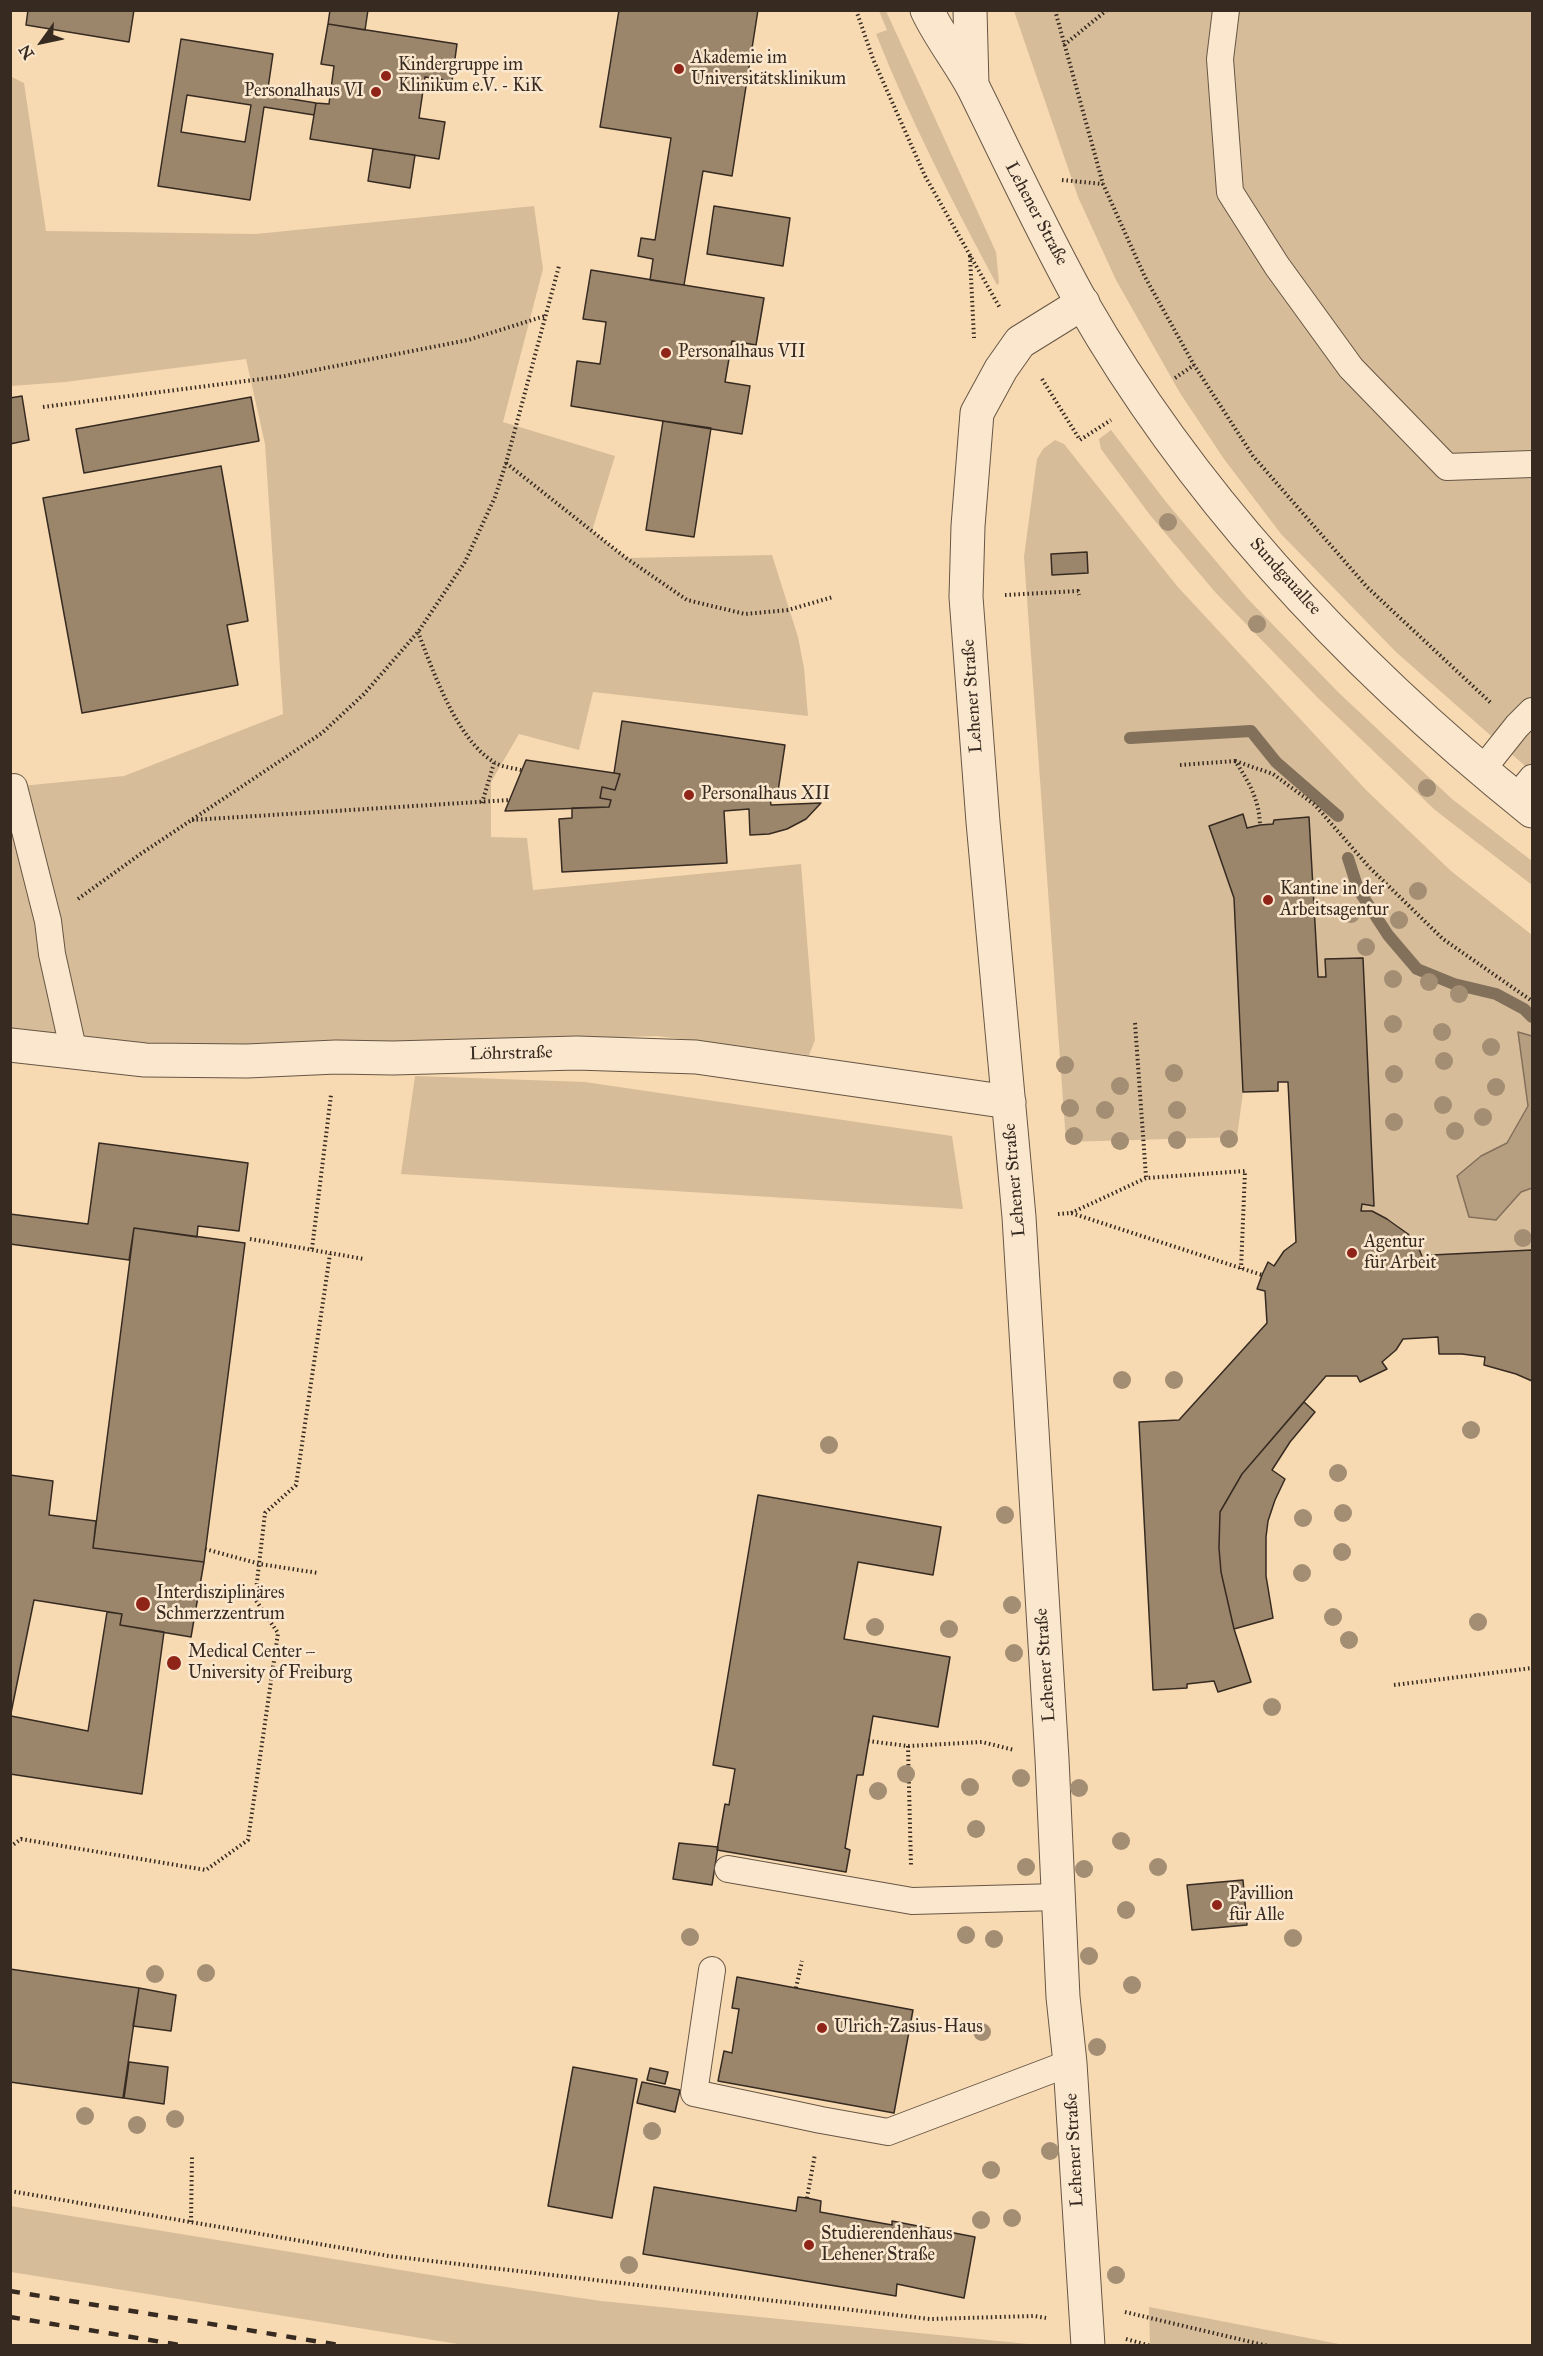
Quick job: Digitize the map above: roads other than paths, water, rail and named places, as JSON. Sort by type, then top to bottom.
[{"type":"street","name":"Lehener Straße","points":[[927,10],[972,87],[1015,175],[1083,303],[1020,342],[1001,369],[977,413],[968,526],[966,597],[983,822],[1019,1217],[1052,1759],[1057,1897],[1087,2336]]},
{"type":"street","name":"Lehener Straße","points":[[970,10],[972,87]]},
{"type":"street","name":"Sundgauallee","points":[[1083,303],[1143,399],[1202,483],[1314,612],[1482,770],[1527,796]]},
{"type":"street","name":"Löhrstraße","points":[[10,1046],[145,1060],[247,1061],[336,1057],[393,1058],[577,1053],[696,1057],[1009,1101]]},
{"type":"lane","points":[[1226,10],[1220,59],[1230,192],[1277,266],[1351,368],[1447,467],[1533,464]]},
{"type":"lane","points":[[1482,770],[1525,719]]},
{"type":"lane","points":[[14,787],[48,921],[52,954],[74,1053]]},
{"type":"lane","points":[[728,1869],[912,1901],[1057,1897]]},
{"type":"lane","points":[[712,1970],[694,2093],[821,2121],[888,2132],[1070,2063]]},
{"type":"waterway","points":[[1130,738],[1251,731],[1276,762],[1338,816]]},
{"type":"waterway","points":[[1348,858],[1358,889],[1388,935],[1417,969],[1454,984],[1496,994],[1524,1009],[1532,1017]]},
{"type":"railway","points":[[10,2291],[345,2346]]},
{"type":"railway","points":[[10,2317],[186,2346]]},
{"type":"place","name":"Akademie im Universitätsklinikum","points":[[679,69]]},
{"type":"place","name":"Kindergruppe im Klinikum e.V. - KiK","points":[[386,76]]},
{"type":"place","name":"Personalhaus VI","points":[[376,92]]},
{"type":"place","name":"Personalhaus VII","points":[[666,353]]},
{"type":"place","name":"Personalhaus XII","points":[[689,795]]},
{"type":"place","name":"Kantine in der Arbeitsagentur","points":[[1268,900]]},
{"type":"place","name":"Agentur für Arbeit","points":[[1352,1253]]},
{"type":"place","name":"Interdisziplinäres Schmerzzentrum","points":[[143,1604]]},
{"type":"place","name":"Medical Center – University of Freiburg","points":[[174,1663]]},
{"type":"place","name":"Pavillion für Alle","points":[[1217,1905]]},
{"type":"place","name":"Ulrich-Zasius-Haus","points":[[822,2028]]},
{"type":"place","name":"Studierendenhaus Lehener Straße","points":[[809,2245]]}]
